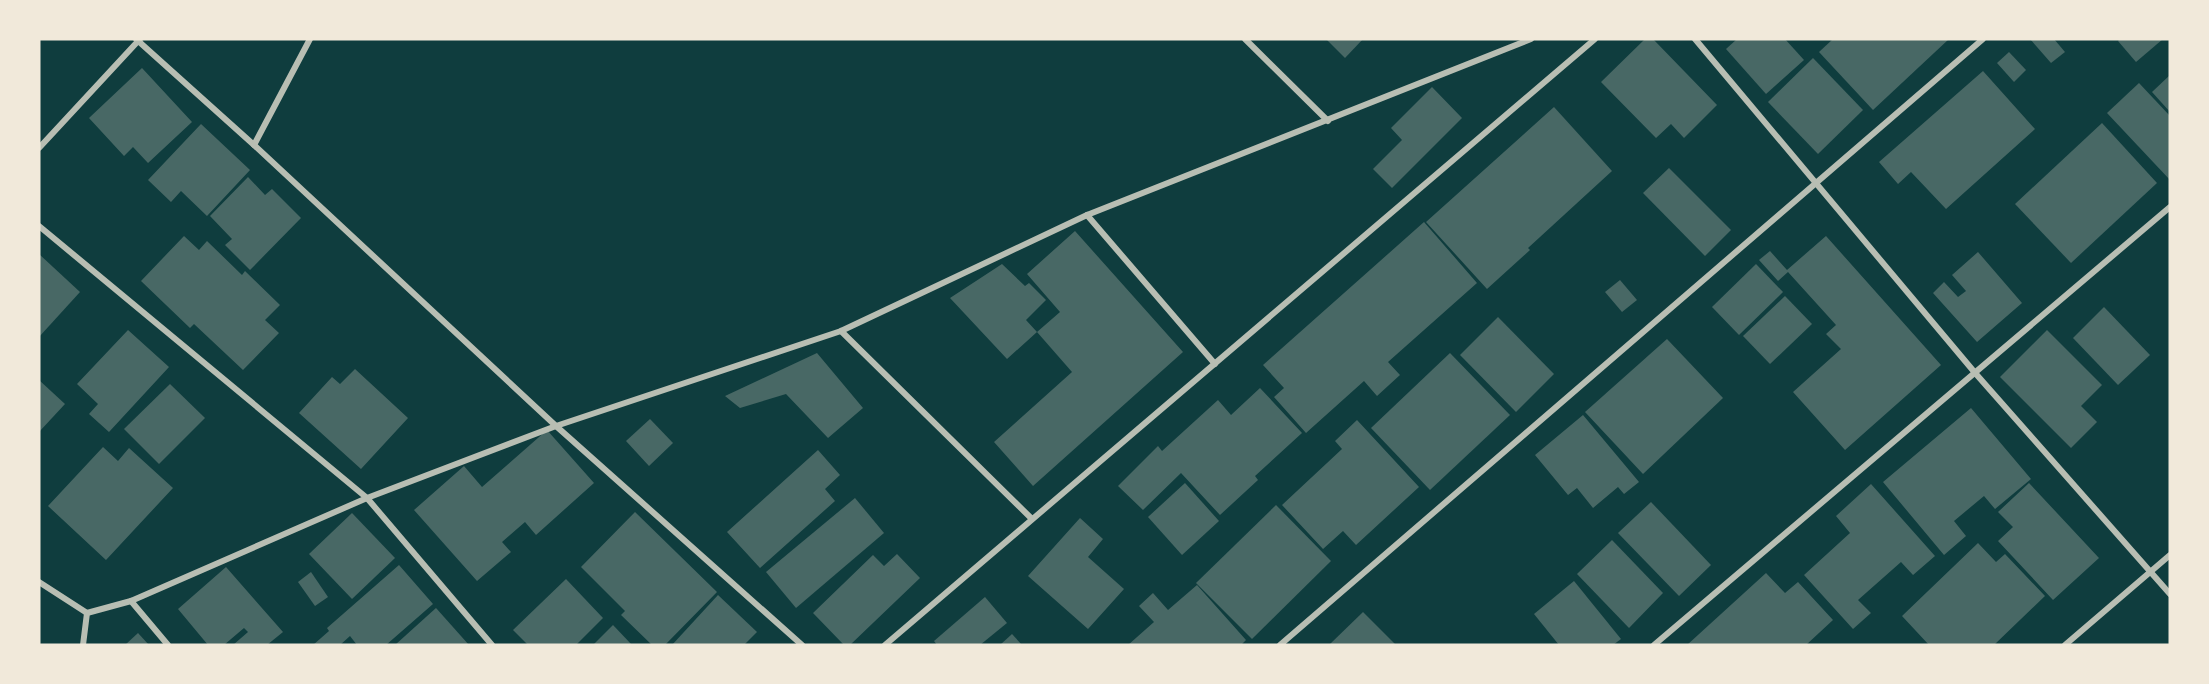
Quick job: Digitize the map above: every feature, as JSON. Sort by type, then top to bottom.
[{"type":"street","points":[[254,145],[309,39]]},
{"type":"street","points":[[1245,39],[1328,121]]},
{"type":"street","points":[[39,582],[87,613],[131,601],[367,498],[556,426],[841,331],[1088,215],[1531,39]]},
{"type":"street","points":[[885,645],[1595,39]]},
{"type":"street","points":[[1695,39],[1976,374],[2152,570],[2170,594]]},
{"type":"street","points":[[1280,645],[1983,39]]},
{"type":"street","points":[[39,148],[138,40],[556,426],[802,645]]},
{"type":"street","points":[[1654,645],[2170,207]]},
{"type":"street","points":[[1088,215],[1215,364]]},
{"type":"street","points":[[39,226],[367,498],[492,645]]},
{"type":"street","points":[[841,331],[1032,519]]},
{"type":"street","points":[[2065,645],[2170,555]]},
{"type":"street","points":[[131,601],[168,645]]},
{"type":"street","points":[[83,645],[87,613]]},
{"type":"building","points":[[1326,39],[1363,39],[1345,58]]},
{"type":"building","points":[[1645,39],[1653,39],[1717,105],[1684,138],[1671,124],[1656,138],[1601,82]]},
{"type":"building","points":[[1737,39],[1785,39],[1804,60],[1766,94],[1726,49]]},
{"type":"building","points":[[1833,39],[1949,39],[1873,110],[1819,52]]},
{"type":"building","points":[[2030,39],[2054,39],[2065,52],[2051,63]]},
{"type":"building","points":[[2120,39],[2163,39],[2136,62],[2118,41]]},
{"type":"building","points":[[2009,52],[2026,70],[2014,82],[1997,63]]},
{"type":"building","points":[[1813,58],[1863,110],[1818,154],[1768,102]]},
{"type":"building","points":[[142,68],[192,122],[148,163],[133,147],[124,156],[89,118]]},
{"type":"building","points":[[1983,71],[2035,129],[1946,209],[1911,172],[1898,184],[1879,162]]},
{"type":"building","points":[[2170,75],[2170,112],[2152,92]]},
{"type":"building","points":[[2139,83],[2170,116],[2170,180],[2107,113]]},
{"type":"building","points":[[1432,87],[1462,118],[1392,188],[1373,169],[1402,140],[1391,128]]},
{"type":"building","points":[[1554,107],[1612,171],[1487,289],[1426,222]]},
{"type":"building","points":[[2102,123],[2157,183],[2071,263],[2015,204]]},
{"type":"building","points":[[201,124],[250,170],[207,216],[181,191],[171,202],[148,180]]},
{"type":"building","points":[[1669,168],[1731,230],[1705,256],[1643,193]]},
{"type":"building","points":[[248,177],[265,195],[272,189],[301,218],[250,270],[225,245],[232,239],[210,216]]},
{"type":"building","points":[[1424,222],[1477,283],[1388,362],[1400,375],[1377,396],[1364,381],[1306,433],[1274,397],[1284,388],[1263,365]]},
{"type":"building","points":[[1075,231],[1183,352],[1033,486],[994,442],[1072,372],[1037,332],[1060,312],[1027,274]]},
{"type":"building","points":[[184,236],[199,250],[207,241],[242,275],[245,271],[280,305],[265,320],[279,333],[243,370],[194,324],[190,328],[141,281]]},
{"type":"building","points":[[1826,236],[1941,365],[1845,450],[1793,392],[1841,349],[1826,334],[1836,325],[1788,272],[1778,281],[1759,260],[1770,251],[1787,270]]},
{"type":"building","points":[[1978,252],[2022,303],[1977,342],[1933,293],[1944,282],[1958,297],[1966,291],[1952,275]]},
{"type":"building","points":[[39,254],[80,292],[39,337]]},
{"type":"building","points":[[1002,264],[1025,286],[1029,283],[1046,300],[1026,320],[1037,332],[1007,359],[950,298]]},
{"type":"building","points":[[1756,264],[1783,292],[1739,335],[1712,307]]},
{"type":"building","points":[[1620,280],[1637,300],[1622,312],[1605,292]]},
{"type":"building","points":[[1785,296],[1812,324],[1770,364],[1743,336]]},
{"type":"building","points":[[2104,307],[2150,355],[2118,385],[2073,338]]},
{"type":"building","points":[[1498,317],[1554,374],[1516,412],[1460,355]]},
{"type":"building","points":[[128,330],[169,367],[109,432],[89,414],[98,404],[77,384]]},
{"type":"building","points":[[2047,330],[2102,385],[2081,406],[2097,422],[2071,448],[2000,377]]},
{"type":"building","points":[[1667,339],[1723,398],[1643,474],[1585,412]]},
{"type":"building","points":[[817,353],[863,408],[828,438],[786,394],[740,408],[725,396]]},
{"type":"building","points":[[1450,353],[1510,415],[1430,490],[1371,428]]},
{"type":"building","points":[[355,369],[408,418],[361,469],[299,413],[332,377],[340,384]]},
{"type":"building","points":[[39,380],[65,404],[39,432]]},
{"type":"building","points":[[170,384],[205,418],[159,464],[124,429]]},
{"type":"building","points":[[1260,388],[1302,433],[1255,476],[1258,480],[1220,515],[1181,473],[1143,510],[1118,486],[1158,446],[1162,451],[1218,400],[1231,415]]},
{"type":"building","points":[[1971,408],[2031,479],[1995,509],[1984,496],[1954,521],[1966,536],[1944,555],[1883,482]]},
{"type":"building","points":[[1583,415],[1639,482],[1624,494],[1618,487],[1593,508],[1577,488],[1568,495],[1535,455]]},
{"type":"building","points":[[650,419],[673,443],[649,466],[626,441]]},
{"type":"building","points":[[1357,420],[1419,487],[1356,545],[1343,531],[1323,549],[1282,505],[1342,449],[1335,441]]},
{"type":"building","points":[[547,430],[594,483],[536,535],[525,522],[502,542],[511,552],[477,581],[414,510],[464,466],[482,487]]},
{"type":"building","points":[[103,447],[118,461],[129,448],[173,488],[106,560],[48,506]]},
{"type":"building","points":[[818,450],[840,475],[825,489],[835,501],[760,568],[727,532]]},
{"type":"building","points":[[1185,483],[1219,521],[1182,555],[1148,517]]},
{"type":"building","points":[[2029,483],[2099,558],[2053,600],[1998,541],[2013,527],[1998,512]]},
{"type":"building","points":[[1871,484],[1935,556],[1913,575],[1901,562],[1858,600],[1871,613],[1853,629],[1804,575],[1850,533],[1836,516]]},
{"type":"building","points":[[855,498],[884,533],[796,608],[766,572]]},
{"type":"building","points":[[1651,502],[1711,565],[1679,596],[1618,533]]},
{"type":"building","points":[[1276,505],[1331,561],[1252,639],[1196,583]]},
{"type":"building","points":[[635,512],[717,592],[665,645],[652,645],[621,615],[625,611],[581,567]]},
{"type":"building","points":[[352,513],[395,558],[352,599],[309,554]]},
{"type":"building","points":[[1080,518],[1103,539],[1088,557],[1124,589],[1088,629],[1028,576]]},
{"type":"building","points":[[1612,540],[1663,593],[1629,628],[1577,574]]},
{"type":"building","points":[[1978,543],[1996,562],[2005,554],[2045,596],[1994,645],[1929,645],[1902,616]]},
{"type":"building","points":[[897,554],[920,578],[850,645],[844,645],[813,613],[873,555],[884,566]]},
{"type":"building","points":[[399,565],[433,604],[386,645],[357,645],[350,636],[340,645],[313,645],[329,631],[327,628]]},
{"type":"building","points":[[226,567],[283,632],[267,645],[233,645],[248,632],[244,628],[224,645],[208,645],[178,609]]},
{"type":"building","points":[[311,572],[328,597],[315,606],[298,582]]},
{"type":"building","points":[[1766,573],[1785,593],[1798,582],[1833,620],[1806,645],[1687,645]]},
{"type":"building","points":[[566,579],[603,618],[576,645],[528,645],[513,630]]},
{"type":"building","points":[[1574,581],[1621,639],[1613,645],[1559,645],[1534,614]]},
{"type":"building","points":[[1197,585],[1246,640],[1241,645],[1128,645],[1154,622],[1139,606],[1153,593],[1168,610]]},
{"type":"building","points":[[718,595],[757,632],[744,645],[672,645]]},
{"type":"building","points":[[985,597],[1007,623],[980,645],[937,645],[934,641]]},
{"type":"building","points":[[436,608],[469,645],[395,645]]},
{"type":"building","points":[[1363,612],[1396,645],[1329,645]]},
{"type":"building","points":[[613,625],[632,645],[593,645]]},
{"type":"building","points":[[138,633],[149,645],[125,645]]},
{"type":"building","points":[[1012,634],[1022,645],[1000,645]]}]
